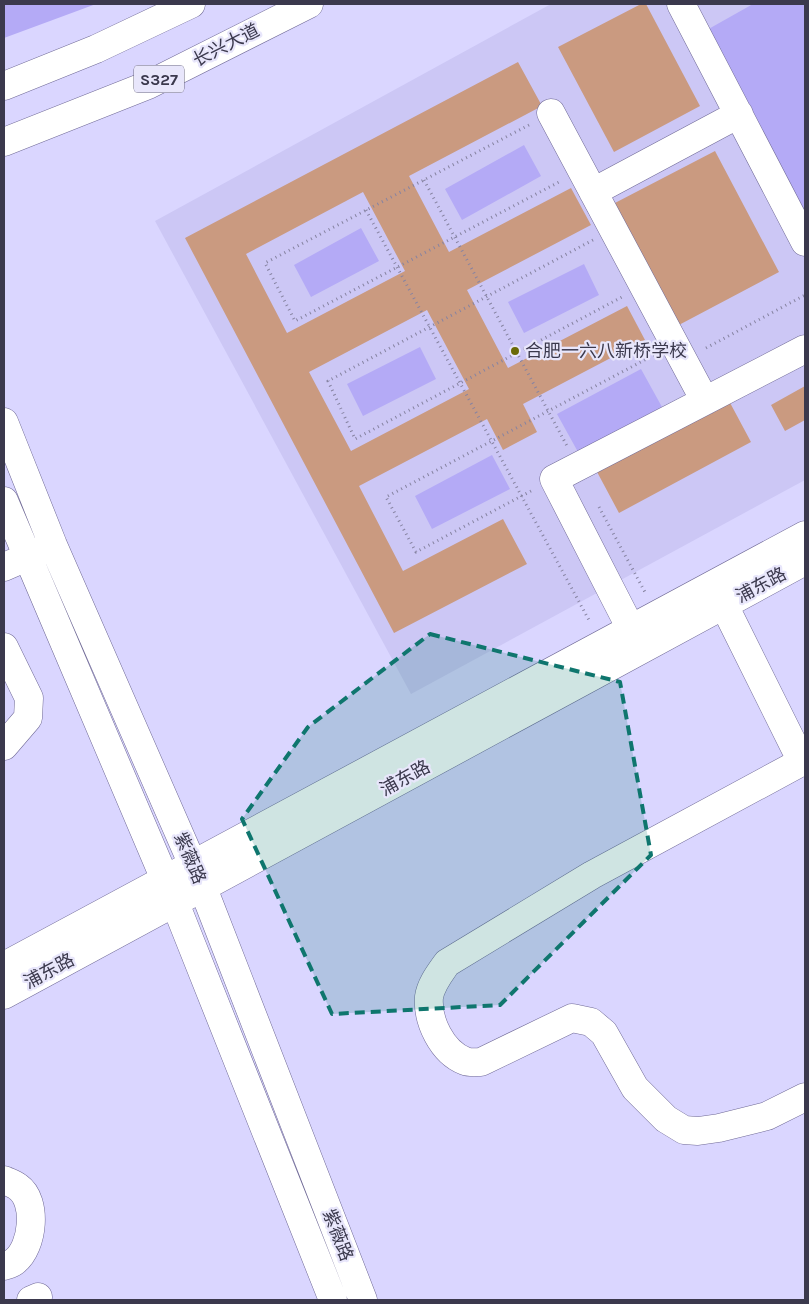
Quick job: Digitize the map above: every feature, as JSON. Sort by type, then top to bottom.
[{"type":"street","points":[[4,86],[96,49],[191,4]]},
{"type":"street","name":"长兴大道","points":[[4,142],[148,85],[309,4]]},
{"type":"street","points":[[681,4],[805,242]]},
{"type":"street","points":[[551,113],[705,401]]},
{"type":"street","points":[[588,181],[739,114]]},
{"type":"street","points":[[631,628],[554,479],[805,349]]},
{"type":"street","name":"紫薇路","points":[[4,422],[53,545],[198,876],[363,1300]]},
{"type":"street","name":"紫薇路","points":[[4,501],[16,562],[170,892],[333,1300]]},
{"type":"street","name":"浦东路","points":[[4,994],[170,892],[602,644],[805,535]]},
{"type":"street","points":[[16,562],[53,545]]},
{"type":"street","name":"浦东路","points":[[198,876],[724,605],[805,561]]},
{"type":"street","points":[[724,605],[804,761],[592,875],[447,963],[434,982],[429,998],[432,1022],[437,1036],[466,1062],[481,1062],[572,1018],[591,1022],[604,1033],[635,1088],[666,1119],[684,1130],[698,1131],[719,1128],[767,1116],[805,1097]]},
{"type":"street","points":[[4,647],[29,698],[28,718],[4,746]]},
{"type":"street","name":"浦东路","points":[[4,966],[170,892]]},
{"type":"street","points":[[4,1180],[19,1187],[30,1204],[30,1227],[28,1243],[15,1262],[4,1266]]},
{"type":"path","points":[[551,113],[265,263],[295,321],[588,181]]},
{"type":"path","points":[[424,180],[578,467]]},
{"type":"path","points":[[366,210],[602,644]]},
{"type":"path","points":[[613,229],[328,381],[355,438],[643,286]]},
{"type":"path","points":[[554,479],[416,552],[386,496],[679,352],[805,294]]},
{"type":"path","points":[[596,502],[657,615]]},
{"type":"highlighted area","points":[[430,634],[620,682],[651,855],[500,1005],[332,1014],[242,819],[308,727]]},
{"type":"shaded area","points":[[4,4],[96,4],[4,38]]},
{"type":"shaded area","name":"合肥一六八新桥学校","points":[[551,4],[805,4],[805,480],[411,694],[155,221]]},
{"type":"shaded area","points":[[753,4],[805,4],[805,217],[705,31]]},
{"type":"shaded area","points":[[524,145],[541,176],[462,220],[445,189]]},
{"type":"shaded area","points":[[361,228],[379,261],[311,297],[294,265]]},
{"type":"shaded area","points":[[584,264],[599,295],[524,333],[508,302]]},
{"type":"shaded area","points":[[420,347],[436,379],[363,416],[347,384]]},
{"type":"shaded area","points":[[641,369],[662,407],[578,452],[557,414]]},
{"type":"shaded area","points":[[492,455],[510,489],[432,529],[415,496]]},
{"type":"building","points":[[641,4],[646,4],[700,106],[614,152],[558,47]]},
{"type":"building","points":[[518,62],[542,106],[409,176],[449,252],[571,188],[591,225],[467,290],[508,368],[627,306],[645,340],[523,404],[537,432],[503,450],[487,419],[359,486],[403,571],[503,519],[527,564],[394,633],[185,238]],"holes":[[[363,192],[405,271],[287,333],[246,254]],[[427,310],[469,389],[351,451],[309,372]]]},
{"type":"building","points":[[715,151],[779,272],[677,326],[613,204]]},
{"type":"building","points":[[805,386],[805,420],[785,431],[771,405]]},
{"type":"building","points":[[728,399],[751,442],[619,513],[596,470]]},
{"type":"place","name":"合肥一六八新桥学校","points":[[515,351]]}]
